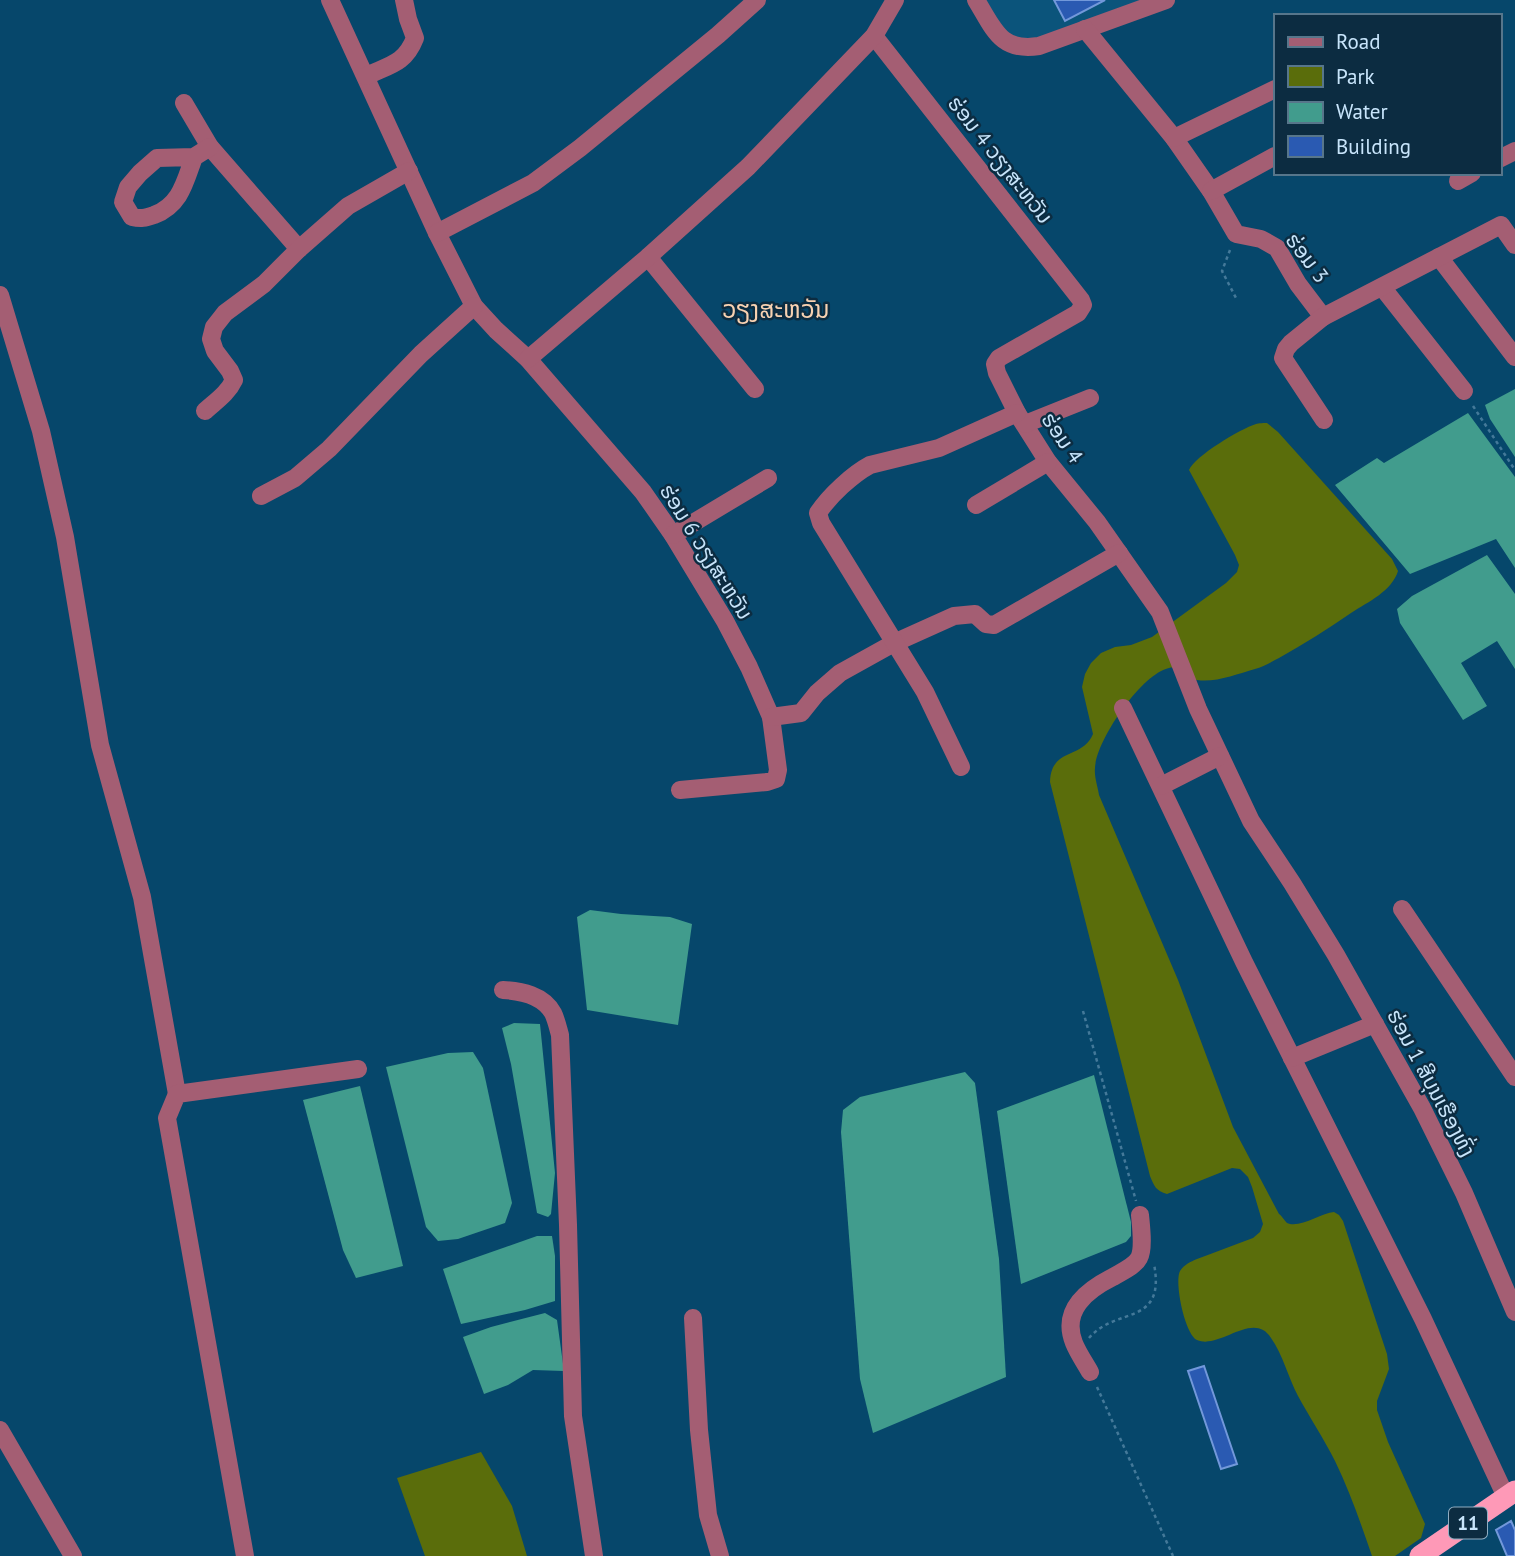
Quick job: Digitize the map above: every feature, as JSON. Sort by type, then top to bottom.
[{"type":"highway","name":"11","points":[[1420,1556],[1510,1494]]},
{"type":"street","name":"ຮ່ອມ 6 ວຽງສະຫວັນ","points":[[330,0],[437,233],[474,306],[528,359],[643,492],[673,535],[749,667],[771,718],[778,770],[776,779],[680,790]]},
{"type":"street","points":[[366,76],[402,59],[410,52],[415,38],[404,0]]},
{"type":"street","points":[[437,233],[533,183],[580,148],[757,0]]},
{"type":"street","points":[[528,359],[748,167],[874,36],[895,0]]},
{"type":"street","points":[[976,0],[995,32],[1004,41],[1018,48],[1039,46],[1166,0]]},
{"type":"street","points":[[1085,29],[1174,138],[1211,191],[1236,234]]},
{"type":"street","name":"ຮ່ອມ 4 ວຽງສະຫວັນ","points":[[874,36],[1081,300],[1083,304],[1078,313]]},
{"type":"street","points":[[1174,138],[1274,89]]},
{"type":"street","points":[[184,103],[202,152],[299,249]]},
{"type":"street","points":[[1211,191],[1274,157]]},
{"type":"street","points":[[205,411],[231,387],[234,380],[215,351],[211,339],[214,327],[225,313],[264,284],[348,206],[409,171]]},
{"type":"street","name":"ຮ່ອມ 3","points":[[1236,234],[1261,239],[1277,248],[1298,284],[1323,317],[1508,222],[1515,245]]},
{"type":"street","points":[[648,257],[755,389]]},
{"type":"street","points":[[1439,257],[1515,357]]},
{"type":"street","points":[[1382,287],[1464,391]]},
{"type":"street","points":[[0,295],[41,432],[65,537],[100,745],[142,897],[177,1094],[167,1118],[245,1556]]},
{"type":"street","points":[[261,496],[295,478],[329,449],[421,354],[474,306]]},
{"type":"street","name":"ຮ່ອມ 4","points":[[1078,313],[999,358],[995,364],[997,373],[1048,462],[1097,522],[1160,612],[1198,709],[1220,756]]},
{"type":"street","points":[[1323,317],[1291,342],[1283,358],[1324,420]]},
{"type":"street","points":[[961,767],[925,692],[821,523],[818,513],[833,495],[870,465],[939,448],[1021,418],[1090,397]]},
{"type":"street","points":[[976,505],[1048,462]]},
{"type":"street","points":[[673,535],[768,478]]},
{"type":"street","points":[[771,718],[801,713],[817,693],[840,673],[894,643],[954,616],[975,614],[986,624],[994,625],[1119,553]]},
{"type":"street","points":[[1123,708],[1244,962],[1510,1494]]},
{"type":"street","points":[[1161,786],[1220,756]]},
{"type":"street","name":"ຮ່ອມ 1 ສີບຸນເຮືອງທົ່ງ","points":[[1220,756],[1251,821],[1336,956],[1422,1108],[1464,1194],[1515,1312]]},
{"type":"street","points":[[1402,909],[1515,1077]]},
{"type":"street","points":[[503,990],[519,990],[541,999],[553,1013],[560,1035],[573,1416],[594,1556]]},
{"type":"street","points":[[1292,1058],[1375,1024]]},
{"type":"street","points":[[177,1094],[358,1069]]},
{"type":"street","points":[[1090,1372],[1073,1342],[1071,1323],[1074,1308],[1086,1293],[1126,1270],[1139,1258],[1142,1247],[1140,1215]]},
{"type":"street","points":[[693,1318],[699,1430],[708,1516],[720,1556]]},
{"type":"street","points":[[0,1430],[74,1556]]},
{"type":"path","points":[[1236,234],[1222,271],[1236,298]]},
{"type":"path","points":[[1464,391],[1515,470]]},
{"type":"shaded area","points":[[984,0],[1144,0],[1020,53]]},
{"type":"green space","points":[[1267,423],[1392,559],[1398,571],[1395,578],[1372,600],[1307,642],[1261,667],[1226,678],[1204,681],[1193,679],[1173,668],[1158,673],[1134,695],[1111,726],[1097,756],[1095,775],[1099,795],[1178,980],[1233,1127],[1279,1214],[1287,1223],[1292,1224],[1334,1212],[1343,1221],[1387,1354],[1389,1369],[1377,1401],[1377,1410],[1388,1442],[1425,1524],[1421,1538],[1395,1556],[1372,1556],[1340,1473],[1298,1396],[1279,1352],[1264,1330],[1246,1329],[1206,1342],[1197,1340],[1188,1329],[1178,1286],[1180,1271],[1192,1261],[1253,1238],[1260,1232],[1263,1224],[1248,1177],[1240,1169],[1232,1168],[1167,1194],[1158,1190],[1153,1183],[1050,782],[1056,763],[1082,748],[1093,734],[1082,687],[1091,663],[1101,653],[1115,647],[1131,645],[1152,637],[1237,572],[1239,565],[1235,555],[1189,470],[1200,458],[1229,437],[1256,424]]},
{"type":"green space","points":[[481,1452],[512,1506],[527,1556],[425,1556],[397,1478]]},
{"type":"water","points":[[1515,389],[1515,457],[1490,419],[1485,405]]},
{"type":"water","points":[[1468,413],[1515,477],[1515,568],[1496,539],[1410,574],[1335,485],[1377,458],[1384,463]]},
{"type":"water","points":[[1487,555],[1515,594],[1515,669],[1497,641],[1461,663],[1487,706],[1463,720],[1400,623],[1397,609],[1412,596]]},
{"type":"water","points":[[590,910],[670,917],[692,924],[678,1025],[587,1010],[577,917]]},
{"type":"water","points":[[514,1023],[540,1024],[555,1173],[551,1214],[548,1217],[537,1213],[511,1064],[502,1028]]},
{"type":"water","points":[[473,1052],[483,1068],[512,1203],[505,1223],[458,1239],[438,1241],[426,1227],[386,1067],[448,1053]]},
{"type":"water","points":[[965,1072],[975,1083],[999,1259],[1006,1377],[873,1433],[860,1379],[841,1132],[843,1110],[860,1097]]},
{"type":"water","points":[[1094,1075],[1131,1222],[1131,1236],[1126,1242],[1021,1284],[997,1111]]},
{"type":"water","points":[[360,1086],[403,1266],[356,1278],[343,1250],[303,1100]]},
{"type":"water","points":[[537,1236],[552,1236],[555,1301],[461,1324],[443,1269]]},
{"type":"water","points":[[545,1313],[557,1320],[564,1371],[533,1370],[508,1385],[484,1394],[463,1337]]},
{"type":"building","points":[[1054,0],[1105,0],[1065,21]]},
{"type":"building","points":[[1204,1366],[1237,1464],[1221,1469],[1188,1371]]},
{"type":"building","points":[[1511,1521],[1515,1530],[1515,1556],[1507,1556],[1496,1530]]},
{"type":"district","name":"ວຽງສະຫວັນ","points":[[776,310]]}]
